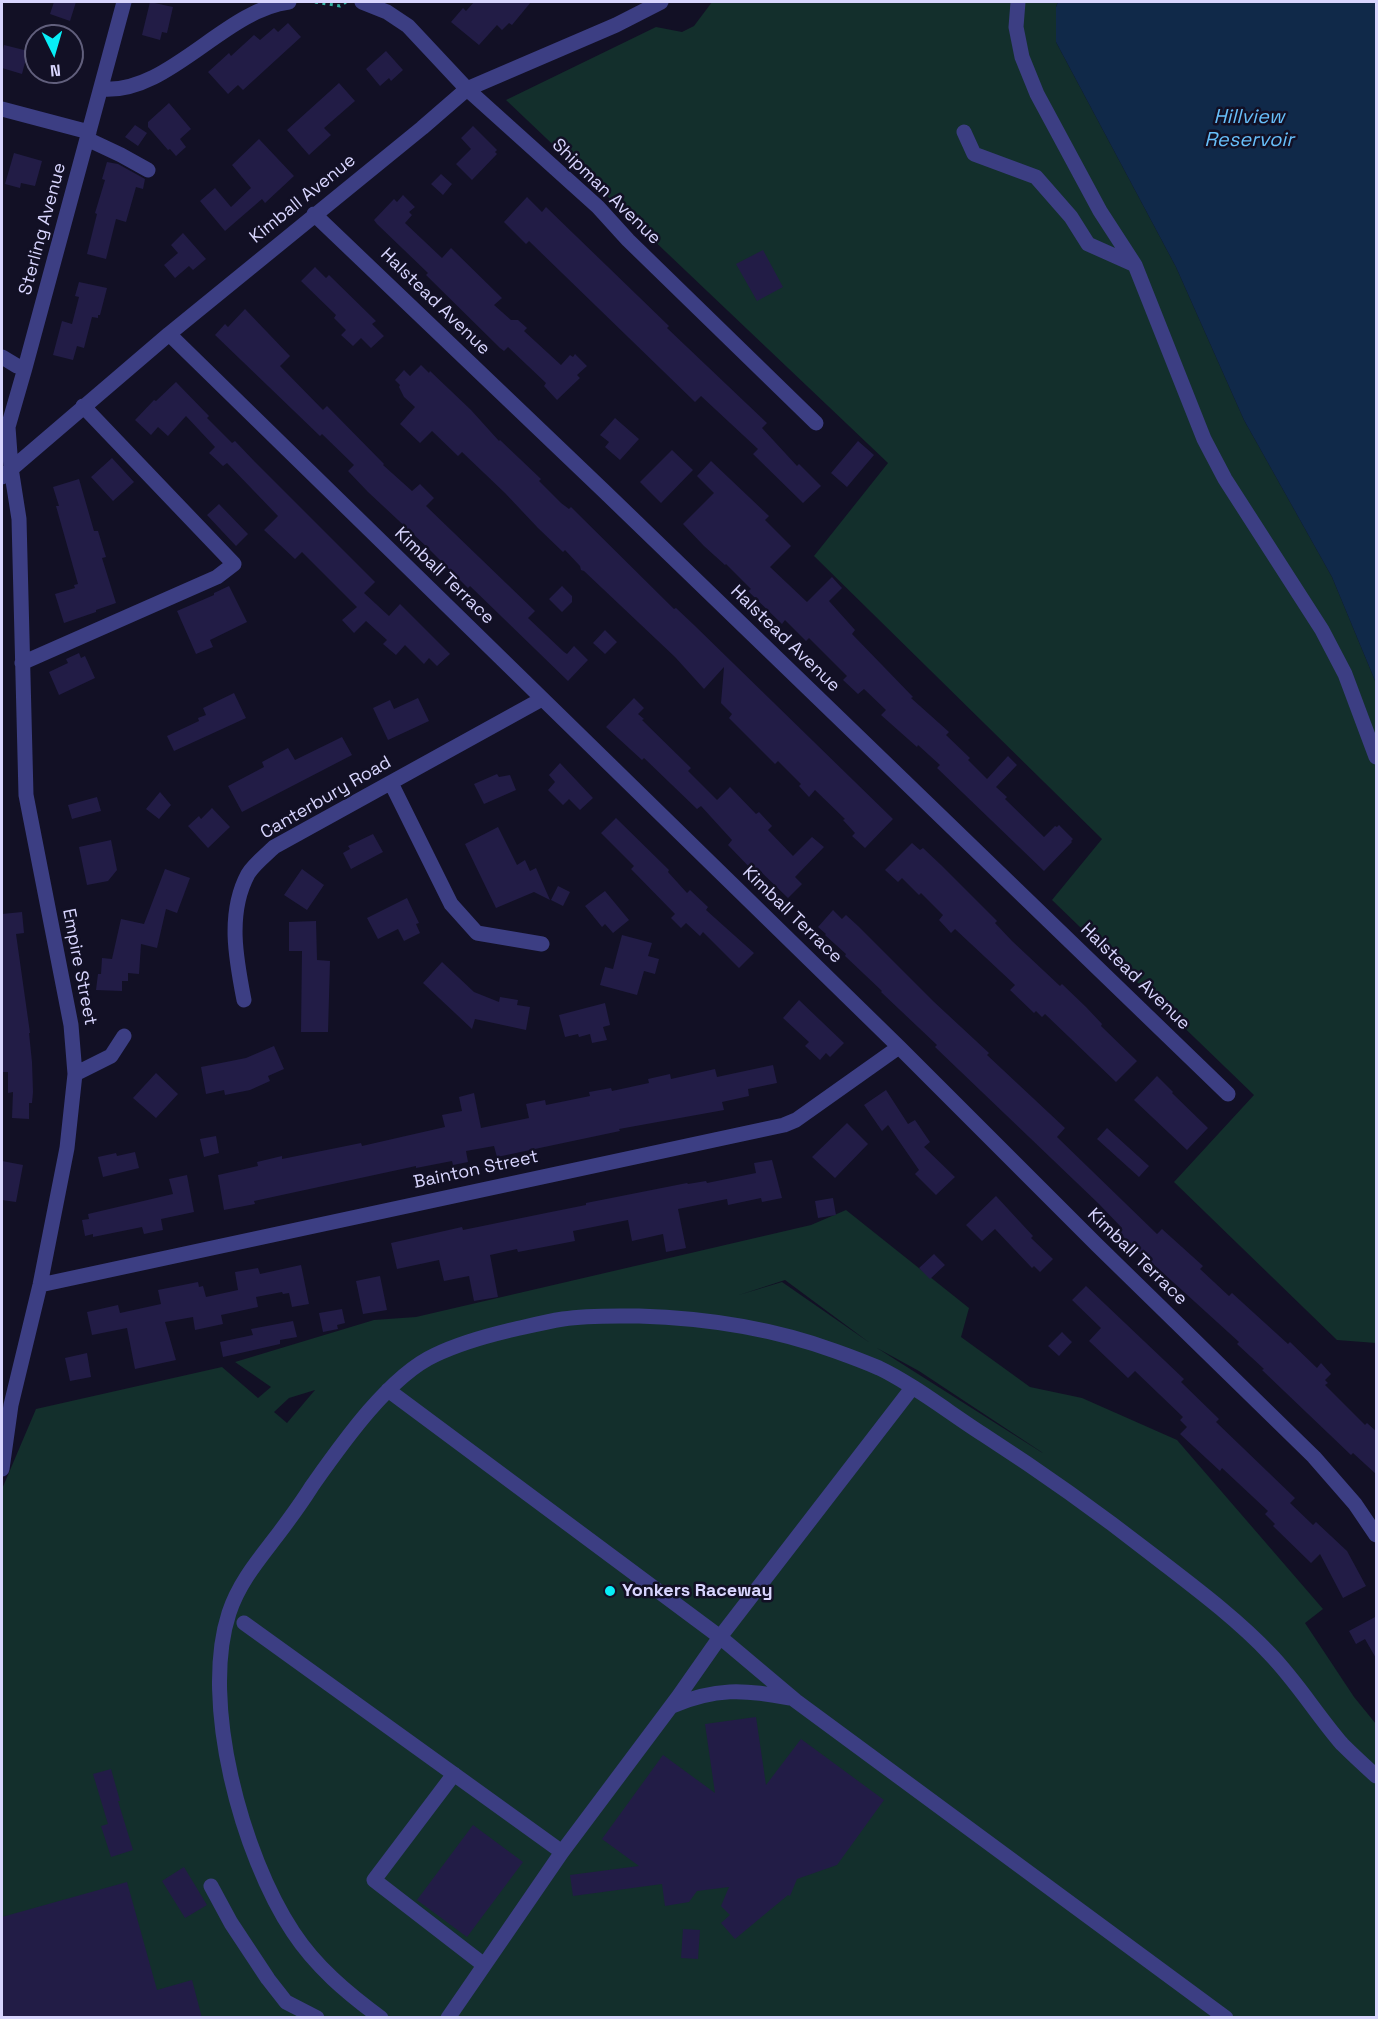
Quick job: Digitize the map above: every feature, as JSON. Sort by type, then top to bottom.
[{"type":"street","name":"Sterling Avenue","points":[[6,472],[8,427],[26,368],[124,2]]},
{"type":"street","points":[[101,89],[117,90],[146,82],[249,16],[279,3],[290,2]]},
{"type":"street","name":"Shipman Avenue","points":[[362,2],[387,12],[408,26],[467,89],[598,207],[628,240],[816,423]]},
{"type":"street","name":"Kimball Avenue","points":[[6,472],[169,334],[467,89],[616,25],[661,2]]},
{"type":"street","points":[[1018,2],[1016,27],[1022,57],[1037,94],[1100,211],[1135,265],[1204,439],[1225,479],[1322,630],[1345,674],[1377,757]]},
{"type":"street","points":[[2,109],[88,136],[148,170]]},
{"type":"street","points":[[964,132],[975,154],[1036,177],[1071,217],[1088,244],[1135,265]]},
{"type":"street","name":"Halstead Avenue","points":[[314,214],[606,492],[1228,1094]]},
{"type":"street","name":"Kimball Terrace","points":[[169,334],[899,1047],[1314,1457],[1355,1504],[1377,1535]]},
{"type":"street","points":[[2,357],[17,366],[26,368]]},
{"type":"street","points":[[22,663],[217,577],[234,564],[83,406]]},
{"type":"street","name":"Empire Street","points":[[2,1469],[11,1405],[40,1285],[67,1148],[75,1074],[71,1025],[26,795],[19,519],[6,472]]},
{"type":"street","name":"Canterbury Road","points":[[244,1000],[235,948],[237,901],[249,872],[274,847],[542,699]]},
{"type":"street","points":[[391,783],[451,904],[477,933],[542,944]]},
{"type":"street","points":[[75,1074],[111,1056],[124,1036]]},
{"type":"street","name":"Bainton Street","points":[[40,1285],[784,1125],[796,1120],[899,1047]]},
{"type":"street","points":[[381,2018],[342,1989],[319,1966],[293,1933],[271,1894],[250,1843],[227,1764],[222,1709],[223,1639],[230,1610],[245,1578],[336,1452],[388,1390],[430,1356],[472,1340],[567,1318],[665,1317],[739,1325],[782,1335],[881,1369],[1094,1509],[1215,1603],[1271,1655],[1342,1744],[1377,1776]]},
{"type":"street","points":[[448,2018],[562,1852],[672,1706],[720,1637],[912,1388]]},
{"type":"street","points":[[388,1390],[720,1637],[793,1699],[1226,2018]]},
{"type":"street","points":[[244,1623],[562,1852]]},
{"type":"street","points":[[672,1706],[692,1698],[724,1691],[767,1694],[793,1699]]},
{"type":"street","points":[[454,1774],[374,1880],[484,1965]]},
{"type":"street","points":[[211,1886],[231,1923],[268,1980],[286,2002],[317,2018]]},
{"type":"path","points":[[315,2],[340,6],[347,2]]},
{"type":"green space","points":[[712,2],[1058,2],[1056,42],[1176,267],[1244,420],[1332,577],[1376,683],[1376,1343],[1337,1340],[1174,1182],[1254,1095],[1052,900],[1102,839],[814,556],[888,463],[506,100],[656,27],[682,32],[694,26]]},
{"type":"green space","name":"Yonkers Raceway","points":[[846,1210],[969,1308],[961,1337],[1030,1387],[1082,1398],[1177,1440],[1323,1609],[1305,1623],[1354,1697],[1376,1724],[1376,2017],[2,2018],[2,1489],[36,1409],[222,1367],[258,1398],[271,1387],[235,1362],[374,1320],[416,1317],[811,1225]],"holes":[[[785,1280],[870,1343],[782,1282],[739,1295]],[[877,1348],[919,1371],[1043,1453]],[[315,1390],[287,1423],[274,1412],[289,1398]]]},
{"type":"water","name":"Hillview Reservoir","points":[[1058,2],[1376,2],[1376,683],[1332,577],[1244,420],[1176,267],[1056,42]]},
{"type":"building","points":[[54,2],[76,2],[70,21],[50,14]]},
{"type":"building","points":[[150,2],[173,7],[167,33],[162,32],[160,40],[142,35]]},
{"type":"building","points":[[474,2],[531,2],[512,25],[509,23],[502,30],[497,25],[479,45],[451,22],[463,8],[466,11]]},
{"type":"building","points":[[288,23],[301,37],[243,90],[238,85],[228,94],[208,72],[229,53],[231,56],[254,35],[260,40],[274,28],[278,32]]},
{"type":"building","points":[[4,45],[24,50],[22,74],[2,68]]},
{"type":"building","points":[[386,51],[403,70],[391,81],[389,78],[380,86],[366,69]]},
{"type":"building","points":[[339,83],[355,101],[324,128],[331,135],[309,155],[287,130]]},
{"type":"building","points":[[169,103],[191,129],[180,139],[186,147],[176,156],[148,127],[148,122]]},
{"type":"building","points":[[135,125],[147,133],[138,146],[125,137]]},
{"type":"building","points":[[473,126],[497,150],[495,152],[497,154],[472,180],[456,164],[471,149],[461,138]]},
{"type":"building","points":[[259,139],[294,176],[265,203],[262,199],[225,231],[200,201],[215,188],[231,207],[251,188],[232,165]]},
{"type":"building","points":[[14,153],[42,161],[35,186],[21,183],[20,188],[5,184]]},
{"type":"building","points":[[107,162],[118,164],[145,179],[143,189],[136,187],[126,222],[116,219],[106,259],[87,254],[97,214],[95,213],[105,180],[102,179]]},
{"type":"building","points":[[441,174],[452,184],[443,195],[431,184]]},
{"type":"building","points":[[403,195],[415,207],[409,212],[412,215],[405,223],[442,258],[451,248],[502,298],[494,305],[511,320],[518,320],[527,328],[524,331],[561,365],[570,355],[573,357],[575,354],[587,366],[577,375],[580,378],[557,400],[544,386],[546,383],[508,347],[504,351],[500,348],[377,224],[374,220],[394,199],[397,202]]},
{"type":"building","points":[[527,197],[542,212],[546,207],[669,326],[667,328],[767,423],[762,428],[797,466],[799,464],[821,486],[803,503],[753,454],[758,449],[701,396],[695,402],[529,241],[526,244],[504,222]]},
{"type":"building","points":[[183,233],[206,259],[193,270],[189,266],[175,278],[164,265],[178,253],[171,245]]},
{"type":"building","points":[[763,250],[783,287],[757,301],[736,264]]},
{"type":"building","points":[[315,267],[326,278],[329,275],[376,321],[372,324],[384,336],[371,348],[361,338],[353,346],[341,335],[346,330],[334,318],[336,315],[301,281]]},
{"type":"building","points":[[79,282],[107,288],[100,315],[98,318],[92,317],[84,348],[77,346],[73,360],[53,355],[62,321],[72,324],[79,297],[75,296]]},
{"type":"building","points":[[245,309],[290,356],[280,366],[323,410],[327,406],[383,465],[412,491],[420,484],[434,498],[426,506],[535,611],[528,618],[564,652],[567,654],[574,646],[588,660],[568,681],[368,492],[348,471],[354,465],[322,434],[320,436],[215,335],[225,324],[228,327]]},
{"type":"building","points":[[421,365],[429,373],[430,371],[471,410],[499,441],[541,479],[539,481],[561,503],[569,509],[571,507],[893,819],[865,848],[852,836],[855,833],[843,820],[845,819],[815,790],[809,797],[799,786],[801,784],[778,761],[775,764],[729,718],[732,714],[721,703],[724,667],[704,689],[675,657],[581,570],[565,550],[563,552],[462,452],[458,456],[432,431],[420,443],[400,424],[415,407],[404,397],[400,385],[395,380],[404,370],[410,376]]},
{"type":"building","points":[[176,382],[209,416],[207,418],[232,443],[235,441],[375,582],[364,593],[389,616],[400,604],[450,654],[437,666],[429,658],[424,664],[405,645],[396,655],[383,644],[387,640],[366,621],[354,633],[342,620],[357,607],[302,552],[295,559],[264,530],[278,516],[227,463],[223,466],[209,453],[215,447],[186,416],[168,436],[158,427],[151,435],[135,420]]},
{"type":"building","points":[[615,418],[639,439],[620,460],[605,447],[609,442],[600,435]]},
{"type":"building","points":[[858,441],[874,455],[847,487],[831,473]]},
{"type":"building","points":[[672,450],[693,470],[661,503],[640,482]]},
{"type":"building","points":[[112,458],[134,482],[113,501],[91,477]]},
{"type":"building","points":[[711,461],[769,516],[765,520],[791,546],[770,567],[807,602],[832,577],[842,588],[829,601],[855,630],[852,634],[913,697],[911,698],[949,732],[946,735],[970,758],[968,760],[987,779],[1008,756],[1017,765],[996,787],[1007,797],[1005,799],[1044,837],[1059,825],[1073,839],[1044,871],[937,768],[940,765],[881,715],[886,710],[864,689],[858,694],[843,680],[847,676],[809,638],[806,641],[785,620],[782,624],[748,591],[751,589],[683,524],[714,493],[697,476]]},
{"type":"building","points":[[79,479],[94,531],[98,531],[106,557],[102,558],[116,603],[64,623],[55,594],[75,588],[74,585],[78,584],[56,506],[59,506],[53,487]]},
{"type":"building","points":[[219,504],[248,534],[236,546],[207,515]]},
{"type":"building","points":[[229,586],[247,622],[210,640],[213,647],[196,654],[177,611]]},
{"type":"building","points":[[562,586],[572,596],[572,602],[562,612],[549,599]]},
{"type":"building","points":[[605,630],[617,642],[605,654],[593,643]]},
{"type":"building","points":[[79,653],[81,658],[85,656],[95,678],[59,695],[49,672],[68,663],[66,659]]},
{"type":"building","points":[[234,693],[246,718],[174,751],[167,736],[199,721],[198,718],[206,715],[203,708]]},
{"type":"building","points":[[418,698],[429,721],[388,740],[373,708],[390,700],[394,709]]},
{"type":"building","points":[[634,698],[644,708],[638,714],[644,719],[642,720],[691,768],[688,771],[717,800],[730,787],[756,814],[759,812],[772,826],[768,830],[793,856],[812,837],[824,847],[795,877],[802,884],[788,898],[757,868],[753,871],[728,845],[732,840],[701,806],[697,809],[644,758],[642,760],[606,727]]},
{"type":"building","points":[[342,737],[352,755],[242,812],[228,786],[264,767],[262,762],[288,748],[295,760]]},
{"type":"building","points":[[560,763],[593,798],[580,810],[569,799],[563,805],[548,790],[555,782],[549,775]]},
{"type":"building","points":[[497,774],[499,777],[510,775],[516,790],[484,804],[474,784]]},
{"type":"building","points":[[160,792],[171,805],[159,819],[146,809]]},
{"type":"building","points":[[97,797],[101,811],[72,819],[68,805]]},
{"type":"building","points":[[212,808],[230,827],[208,848],[188,826],[199,816],[201,819]]},
{"type":"building","points":[[616,818],[669,870],[668,872],[687,893],[690,890],[708,907],[706,910],[754,953],[739,968],[703,932],[700,936],[686,923],[681,928],[671,918],[675,914],[631,869],[634,866],[601,833]]},
{"type":"building","points":[[498,827],[517,865],[525,860],[530,871],[536,868],[550,900],[534,892],[496,908],[465,844]]},
{"type":"building","points":[[373,834],[383,852],[351,869],[343,853],[350,849],[348,846]]},
{"type":"building","points":[[111,840],[117,870],[108,881],[87,885],[79,847]]},
{"type":"building","points":[[912,843],[920,850],[923,848],[941,865],[997,921],[995,923],[1012,941],[1086,1007],[1102,1024],[1101,1026],[1137,1061],[1116,1082],[1045,1014],[1042,1017],[1036,1011],[1034,1013],[1010,990],[1015,985],[955,929],[951,933],[939,920],[943,915],[921,893],[919,895],[902,878],[898,882],[885,870]]},
{"type":"building","points":[[165,869],[190,878],[177,913],[166,909],[157,948],[141,944],[139,974],[128,973],[128,981],[122,981],[122,991],[96,990],[98,974],[101,974],[102,958],[112,959],[121,919],[144,924]]},
{"type":"building","points":[[302,869],[324,885],[307,910],[284,895]]},
{"type":"building","points":[[558,886],[570,892],[563,906],[551,900]]},
{"type":"building","points":[[605,891],[629,920],[613,933],[605,924],[602,927],[585,906]]},
{"type":"building","points":[[407,898],[419,923],[416,924],[420,933],[404,941],[398,929],[378,939],[367,918]]},
{"type":"building","points":[[833,910],[842,919],[846,915],[858,926],[989,1053],[987,1055],[1065,1128],[1057,1137],[1157,1234],[1162,1229],[1203,1266],[1200,1269],[1229,1296],[1232,1293],[1317,1368],[1321,1363],[1331,1374],[1325,1380],[1328,1383],[1325,1385],[1365,1425],[1367,1423],[1377,1432],[1377,1475],[1353,1453],[1351,1455],[1262,1370],[1264,1369],[1237,1344],[1239,1342],[1118,1232],[1122,1228],[1099,1204],[935,1047],[937,1045],[845,956],[846,954],[818,927]]},
{"type":"building","points":[[22,912],[24,933],[16,934],[30,1033],[33,1092],[32,1103],[29,1103],[29,1119],[12,1118],[13,1092],[8,1093],[8,1072],[2,1072],[2,914]]},
{"type":"building","points":[[316,921],[317,960],[330,961],[328,1032],[301,1032],[302,951],[289,951],[289,922]]},
{"type":"building","points":[[622,935],[652,943],[648,956],[659,959],[655,974],[644,971],[637,995],[600,985],[605,967],[613,969]]},
{"type":"building","points":[[442,962],[474,992],[499,1002],[500,997],[518,1000],[517,1005],[530,1007],[526,1030],[475,1019],[472,1029],[423,983]]},
{"type":"building","points":[[799,1000],[844,1043],[830,1057],[826,1053],[820,1060],[805,1046],[809,1042],[783,1018]]},
{"type":"building","points":[[605,1003],[610,1025],[603,1027],[607,1040],[592,1043],[590,1034],[565,1037],[559,1015]]},
{"type":"building","points":[[274,1046],[284,1069],[268,1076],[270,1081],[250,1090],[225,1095],[224,1090],[206,1094],[201,1067],[246,1058]]},
{"type":"building","points":[[773,1065],[777,1083],[748,1089],[749,1096],[722,1102],[724,1110],[619,1129],[620,1131],[497,1157],[494,1146],[466,1151],[468,1162],[453,1165],[452,1161],[416,1168],[416,1166],[254,1201],[255,1204],[224,1210],[218,1175],[258,1166],[257,1162],[282,1156],[282,1159],[361,1143],[362,1146],[445,1127],[442,1115],[462,1111],[459,1097],[474,1093],[481,1128],[529,1118],[526,1104],[545,1100],[546,1105],[590,1096],[589,1092],[611,1088],[612,1091],[649,1083],[648,1079],[670,1074],[671,1079],[715,1069],[717,1077]]},
{"type":"building","points":[[156,1073],[178,1094],[156,1118],[133,1098]]},
{"type":"building","points":[[1157,1076],[1208,1128],[1187,1150],[1134,1100]]},
{"type":"building","points":[[886,1090],[908,1124],[915,1120],[930,1142],[924,1147],[955,1177],[936,1195],[915,1174],[919,1170],[888,1125],[882,1131],[864,1105]]},
{"type":"building","points":[[847,1123],[868,1144],[835,1178],[812,1157]]},
{"type":"building","points":[[1107,1128],[1149,1166],[1139,1177],[1097,1139]]},
{"type":"building","points":[[216,1136],[219,1153],[204,1157],[200,1139]]},
{"type":"building","points":[[135,1152],[139,1168],[103,1177],[98,1157]]},
{"type":"building","points":[[772,1160],[782,1198],[762,1202],[761,1198],[728,1205],[727,1199],[678,1209],[686,1248],[666,1252],[663,1234],[632,1241],[628,1220],[573,1231],[575,1241],[490,1255],[498,1297],[474,1301],[469,1276],[444,1281],[439,1260],[397,1269],[391,1243],[687,1183],[706,1181],[707,1183],[756,1173],[754,1163]]},
{"type":"building","points":[[2,1161],[23,1165],[16,1202],[2,1200]]},
{"type":"building","points":[[187,1175],[194,1212],[161,1219],[163,1230],[144,1234],[142,1227],[93,1237],[93,1234],[85,1236],[82,1220],[89,1219],[88,1214],[173,1194],[169,1179]]},
{"type":"building","points":[[996,1196],[1033,1236],[1031,1238],[1053,1259],[1040,1272],[1034,1266],[1032,1268],[995,1229],[982,1241],[966,1225]]},
{"type":"building","points":[[833,1198],[836,1215],[818,1218],[815,1201]]},
{"type":"building","points":[[934,1254],[945,1265],[930,1279],[919,1268]]},
{"type":"building","points":[[301,1265],[309,1304],[292,1307],[289,1293],[283,1294],[282,1292],[256,1297],[258,1307],[221,1315],[223,1324],[195,1330],[193,1317],[165,1322],[176,1360],[135,1369],[127,1328],[92,1335],[87,1312],[118,1305],[120,1313],[161,1304],[158,1290],[198,1282],[199,1287],[203,1286],[206,1297],[238,1290],[235,1272],[258,1268],[260,1274]]},
{"type":"building","points":[[380,1276],[387,1310],[363,1314],[356,1281]]},
{"type":"building","points":[[1086,1286],[1184,1379],[1181,1382],[1219,1419],[1216,1422],[1295,1498],[1290,1503],[1313,1525],[1316,1522],[1347,1551],[1366,1586],[1343,1598],[1320,1554],[1311,1563],[1273,1526],[1275,1524],[1265,1514],[1268,1511],[1222,1468],[1220,1471],[1180,1434],[1187,1427],[1180,1420],[1183,1417],[1135,1371],[1128,1378],[1089,1341],[1101,1328],[1072,1300]]},
{"type":"building","points":[[342,1309],[345,1323],[337,1325],[338,1329],[323,1332],[319,1313]]},
{"type":"building","points":[[293,1321],[297,1337],[280,1340],[280,1344],[223,1357],[220,1342],[253,1335],[251,1329]]},
{"type":"building","points":[[1062,1332],[1072,1342],[1059,1356],[1048,1346]]},
{"type":"building","points":[[87,1353],[91,1377],[70,1381],[65,1358]]},
{"type":"building","points":[[1377,1616],[1377,1660],[1365,1639],[1356,1644],[1349,1631]]},
{"type":"building","points":[[756,1717],[766,1785],[801,1739],[884,1800],[837,1865],[797,1879],[790,1896],[788,1895],[735,1939],[721,1923],[730,1915],[721,1906],[729,1887],[697,1891],[689,1902],[665,1906],[662,1884],[573,1896],[570,1875],[639,1866],[602,1839],[663,1755],[715,1793],[705,1724]]},
{"type":"building","points":[[111,1769],[133,1850],[111,1857],[101,1826],[108,1824],[93,1774]]},
{"type":"building","points":[[473,1825],[523,1862],[467,1937],[417,1900]]},
{"type":"building","points":[[184,1867],[207,1905],[185,1918],[162,1881]]},
{"type":"building","points":[[127,1882],[157,1990],[192,1980],[202,2018],[2,2018],[2,1917]]},
{"type":"building","points":[[683,1929],[700,1930],[698,1959],[681,1958]]},
{"type":"place","name":"Yonkers Raceway","points":[[610,1591]]}]
